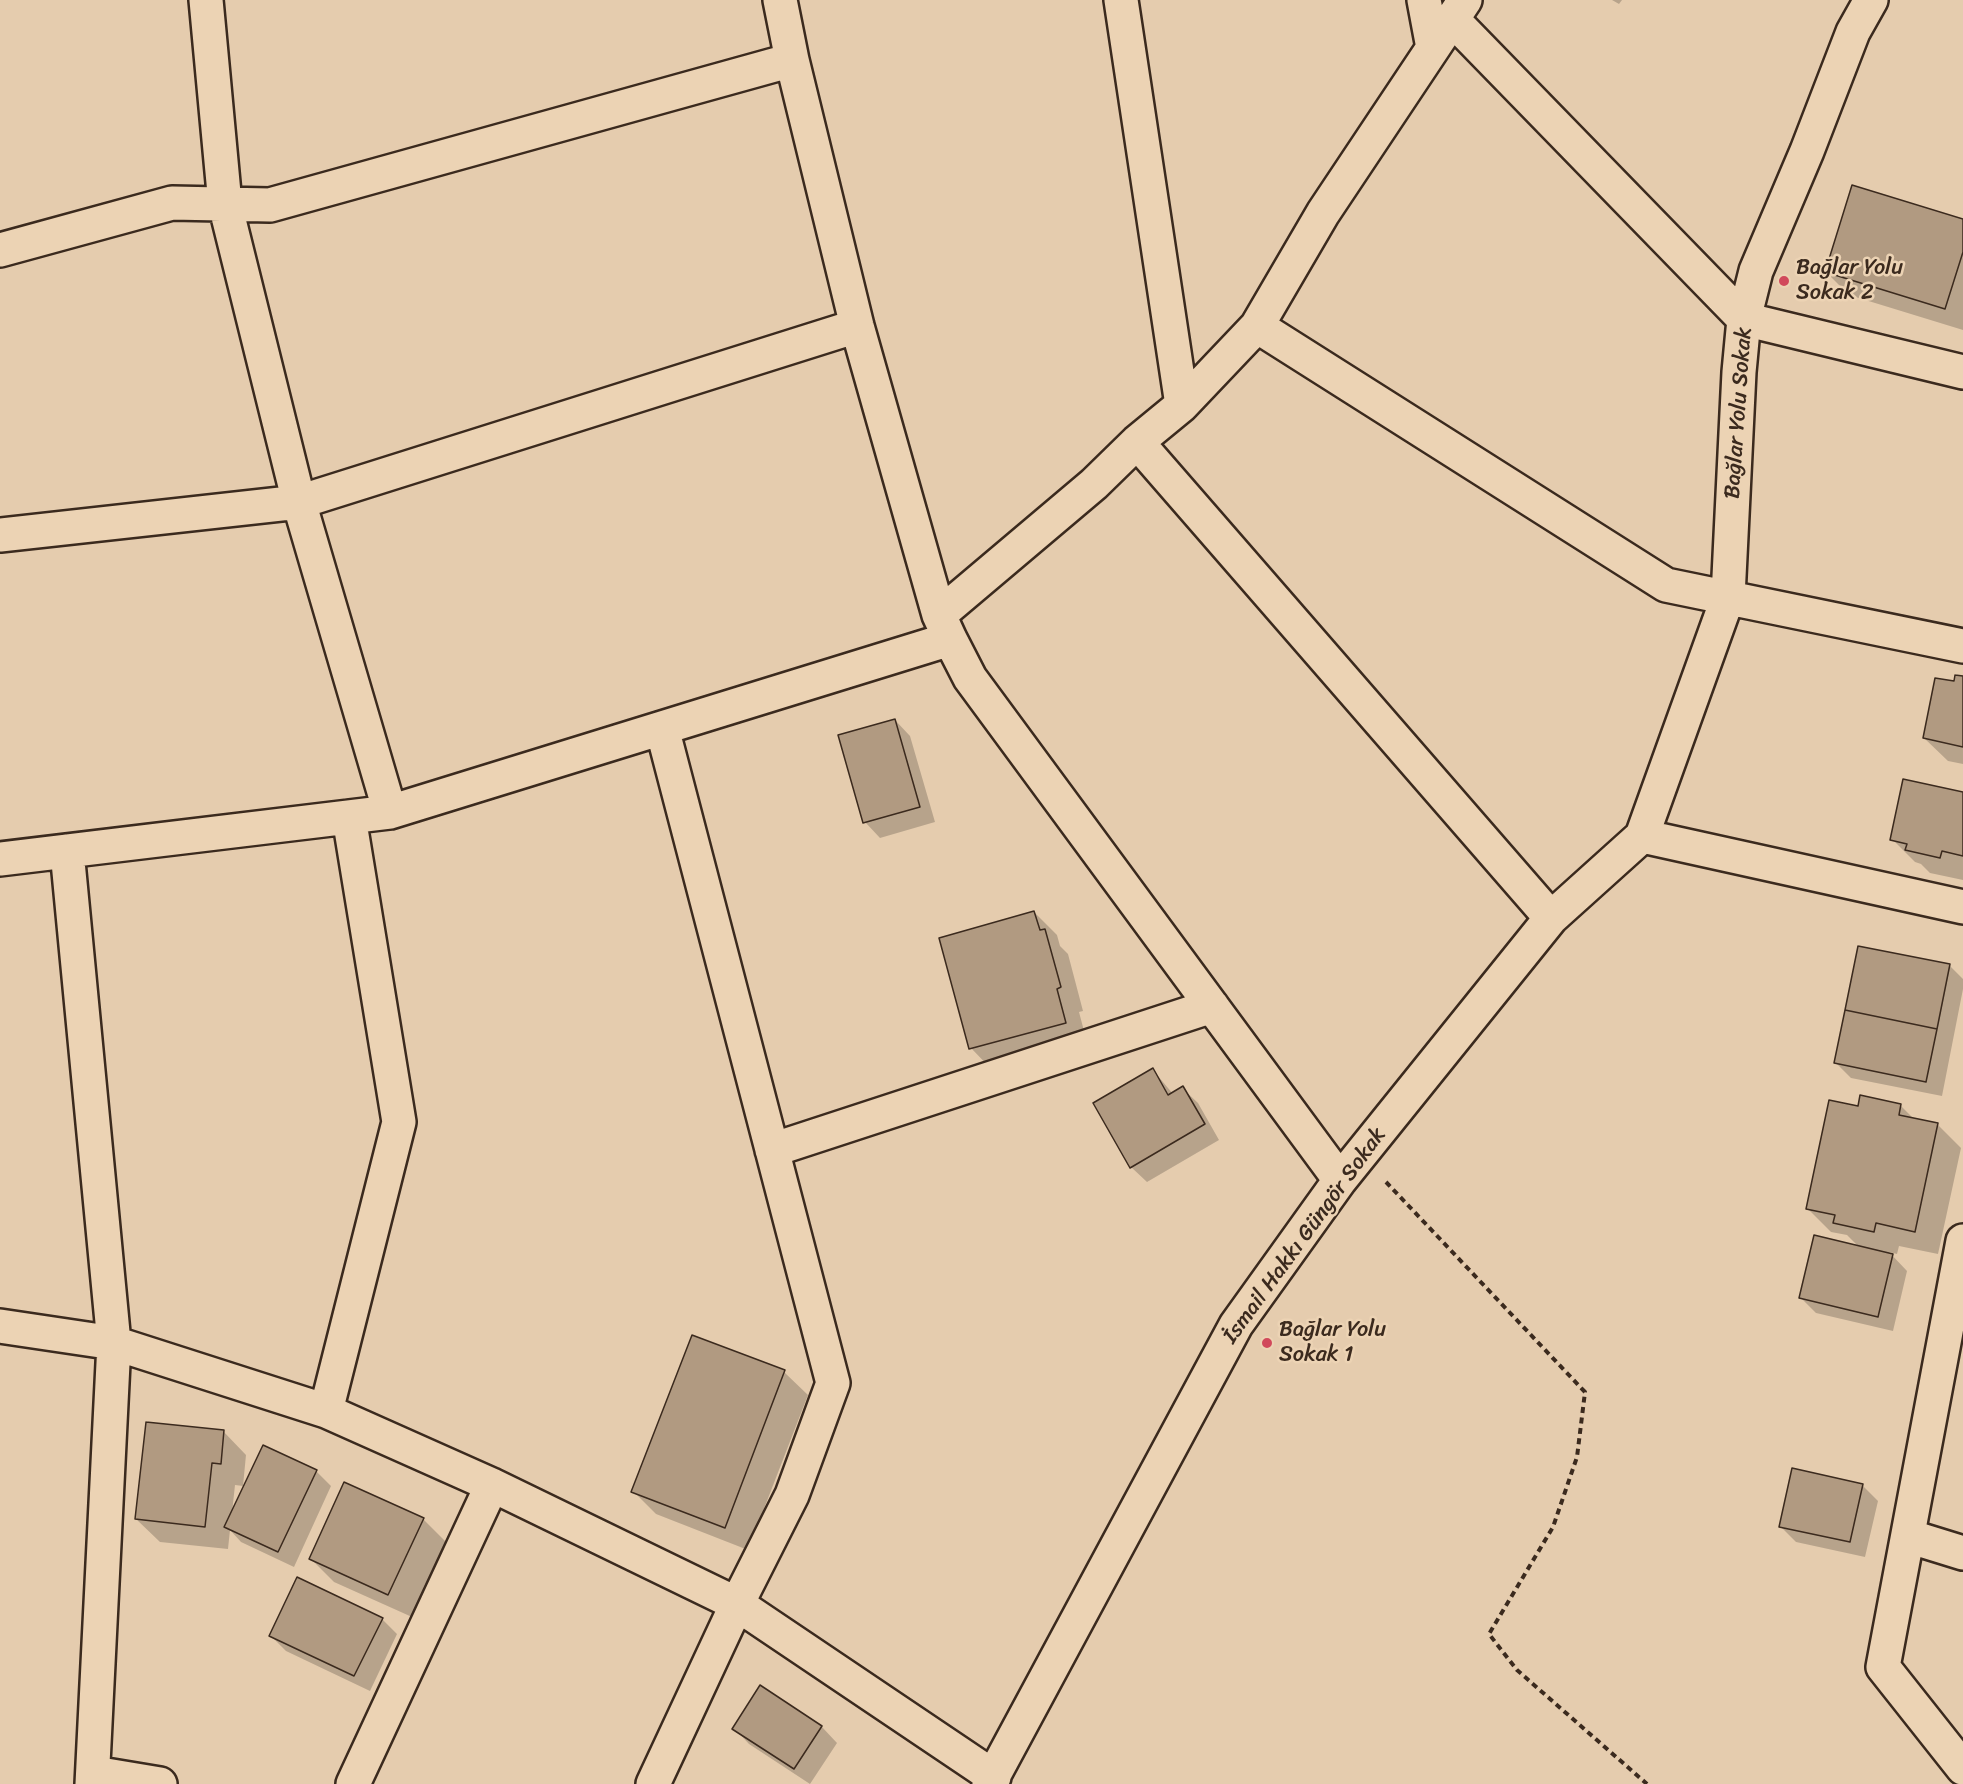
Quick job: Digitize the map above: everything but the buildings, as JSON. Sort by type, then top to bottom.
[{"type":"street","points":[[206,0],[225,204],[299,501],[390,812]]},
{"type":"street","points":[[780,0],[792,60],[857,326],[944,627],[970,678],[1340,1180]]},
{"type":"street","points":[[1121,0],[1182,405]]},
{"type":"street","points":[[1424,0],[1433,48]]},
{"type":"street","name":"Bağlar Yolu Sokak","points":[[1642,836],[1728,597],[1739,372],[1744,319],[1756,271],[1807,151],[1853,32],[1871,0]]},
{"type":"street","points":[[0,859],[390,812],[662,728],[944,627],[1137,442],[1182,405],[1257,326],[1323,213],[1459,10],[1744,319],[1963,372]]},
{"type":"street","points":[[0,250],[172,203],[270,205],[792,60]]},
{"type":"street","points":[[0,535],[299,501],[857,326]]},
{"type":"street","points":[[1257,326],[1666,585],[1963,646]]},
{"type":"street","points":[[1137,442],[1551,918]]},
{"type":"street","points":[[653,1784],[737,1604],[792,1495],[833,1383],[662,728]]},
{"type":"street","points":[[326,1411],[399,1122],[349,817]]},
{"type":"street","points":[[1642,836],[1963,907]]},
{"type":"street","name":"İsmail Hakkı Güngör Sokak","points":[[992,1780],[1236,1325],[1340,1180],[1551,918],[1642,836]]},
{"type":"street","points":[[67,851],[114,1343],[93,1778],[160,1784]]},
{"type":"street","points":[[772,1150],[1212,1006]]},
{"type":"street","points":[[1963,1241],[1883,1667],[1963,1768]]},
{"type":"street","points":[[0,1326],[114,1343],[326,1411],[492,1485],[737,1604],[992,1780]]},
{"type":"street","points":[[353,1784],[492,1485]]},
{"type":"street","points":[[1908,1536],[1963,1553]]},
{"type":"path","points":[[1360,1155],[1586,1392],[1577,1457],[1553,1527],[1489,1634],[1517,1670],[1647,1784]]},
{"type":"place","name":"Bağlar Yolu Sokak 2","points":[[1784,281]]},
{"type":"place","name":"Bağlar Yolu Sokak 1","points":[[1267,1343]]}]
